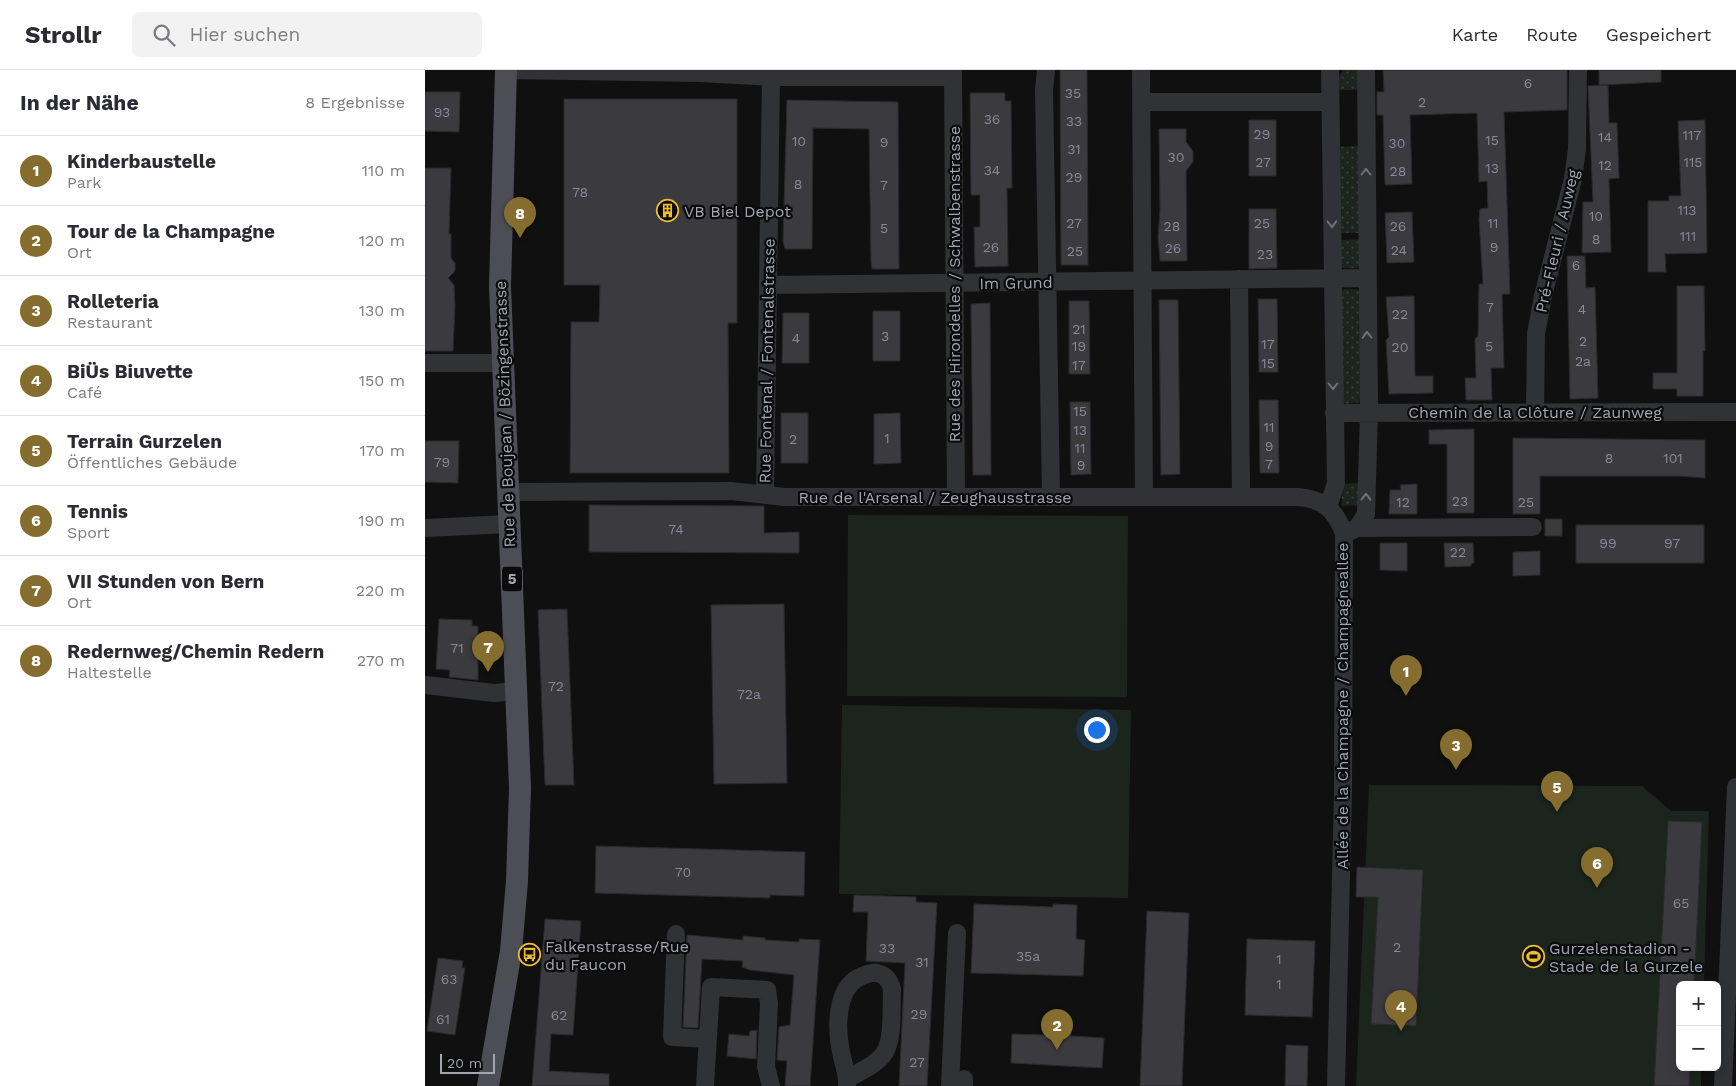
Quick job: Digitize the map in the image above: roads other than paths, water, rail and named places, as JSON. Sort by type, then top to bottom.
[{"type":"main road","name":"Rue de Boujean / Bözingenstrasse","points":[[488,1086],[511,951],[517,881],[520,788],[500,286],[505,70]]},
{"type":"street","points":[[505,70],[700,71],[771,77],[953,74]]},
{"type":"street","points":[[1046,70],[1044,90],[1051,497]]},
{"type":"street","points":[[1141,70],[1144,497]]},
{"type":"street","points":[[1330,70],[1336,483],[1328,507],[1341,525],[1350,531],[1533,527]]},
{"type":"street","name":"Allée de la Champagne / Champagneallee","points":[[1336,1086],[1350,531],[1366,514],[1369,412],[1366,278],[1366,70]]},
{"type":"street","name":"Pré-Fleuri / Auweg","points":[[1535,412],[1536,334],[1543,296],[1573,179],[1577,149],[1578,70]]},
{"type":"street","name":"Rue des Hirondelles / Schwalbenstrasse","points":[[953,74],[956,497]]},
{"type":"street","name":"Rue Fontenal / Fontenalstrasse","points":[[765,495],[771,77]]},
{"type":"street","points":[[1141,102],[1330,102]]},
{"type":"street","points":[[1333,278],[1366,278]]},
{"type":"street","name":"Im Grund","points":[[768,285],[1333,278]]},
{"type":"street","points":[[1239,279],[1241,497]]},
{"type":"street","points":[[425,363],[503,363]]},
{"type":"street","name":"Chemin de la Clôture / Zaunweg","points":[[1334,413],[1736,412]]},
{"type":"street","name":"Rue de l'Arsenal / Zeughausstrasse","points":[[508,492],[731,491],[784,497],[1313,498],[1328,507]]},
{"type":"street","points":[[425,528],[509,524]]},
{"type":"street","points":[[426,686],[494,693],[516,691]]},
{"type":"street","points":[[1723,1086],[1736,787]]},
{"type":"street","points":[[957,933],[959,1084]]},
{"type":"street","points":[[676,934],[671,1037],[708,1039]]},
{"type":"street","points":[[877,973],[886,978],[892,989],[889,1045],[884,1054],[875,1063],[847,1083],[840,1050],[839,1030],[842,996],[855,980],[863,975],[877,973]]},
{"type":"street","points":[[705,1086],[711,987],[767,990],[769,1003],[765,1067],[771,1086]]},
{"type":"place","name":"VB Biel Depot","points":[[668,211]]},
{"type":"place","name":"Redernweg/Chemin Redern","points":[[520,238]]},
{"type":"place","name":"VII Stunden von Bern","points":[[488,672]]},
{"type":"place","name":"Kinderbaustelle","points":[[1406,696]]},
{"type":"place","name":"Rolleteria","points":[[1456,770]]},
{"type":"place","name":"Terrain Gurzelen","points":[[1557,812]]},
{"type":"place","name":"Tennis","points":[[1597,888]]},
{"type":"place","name":"Falkenstrasse/Rue du Faucon","points":[[529,955]]},
{"type":"place","name":"Gurzelenstadion - Stade de la Gurzele","points":[[1533,957]]},
{"type":"place","name":"BiÜs Biuvette","points":[[1401,1031]]},
{"type":"place","name":"Tour de la Champagne","points":[[1057,1050]]}]
